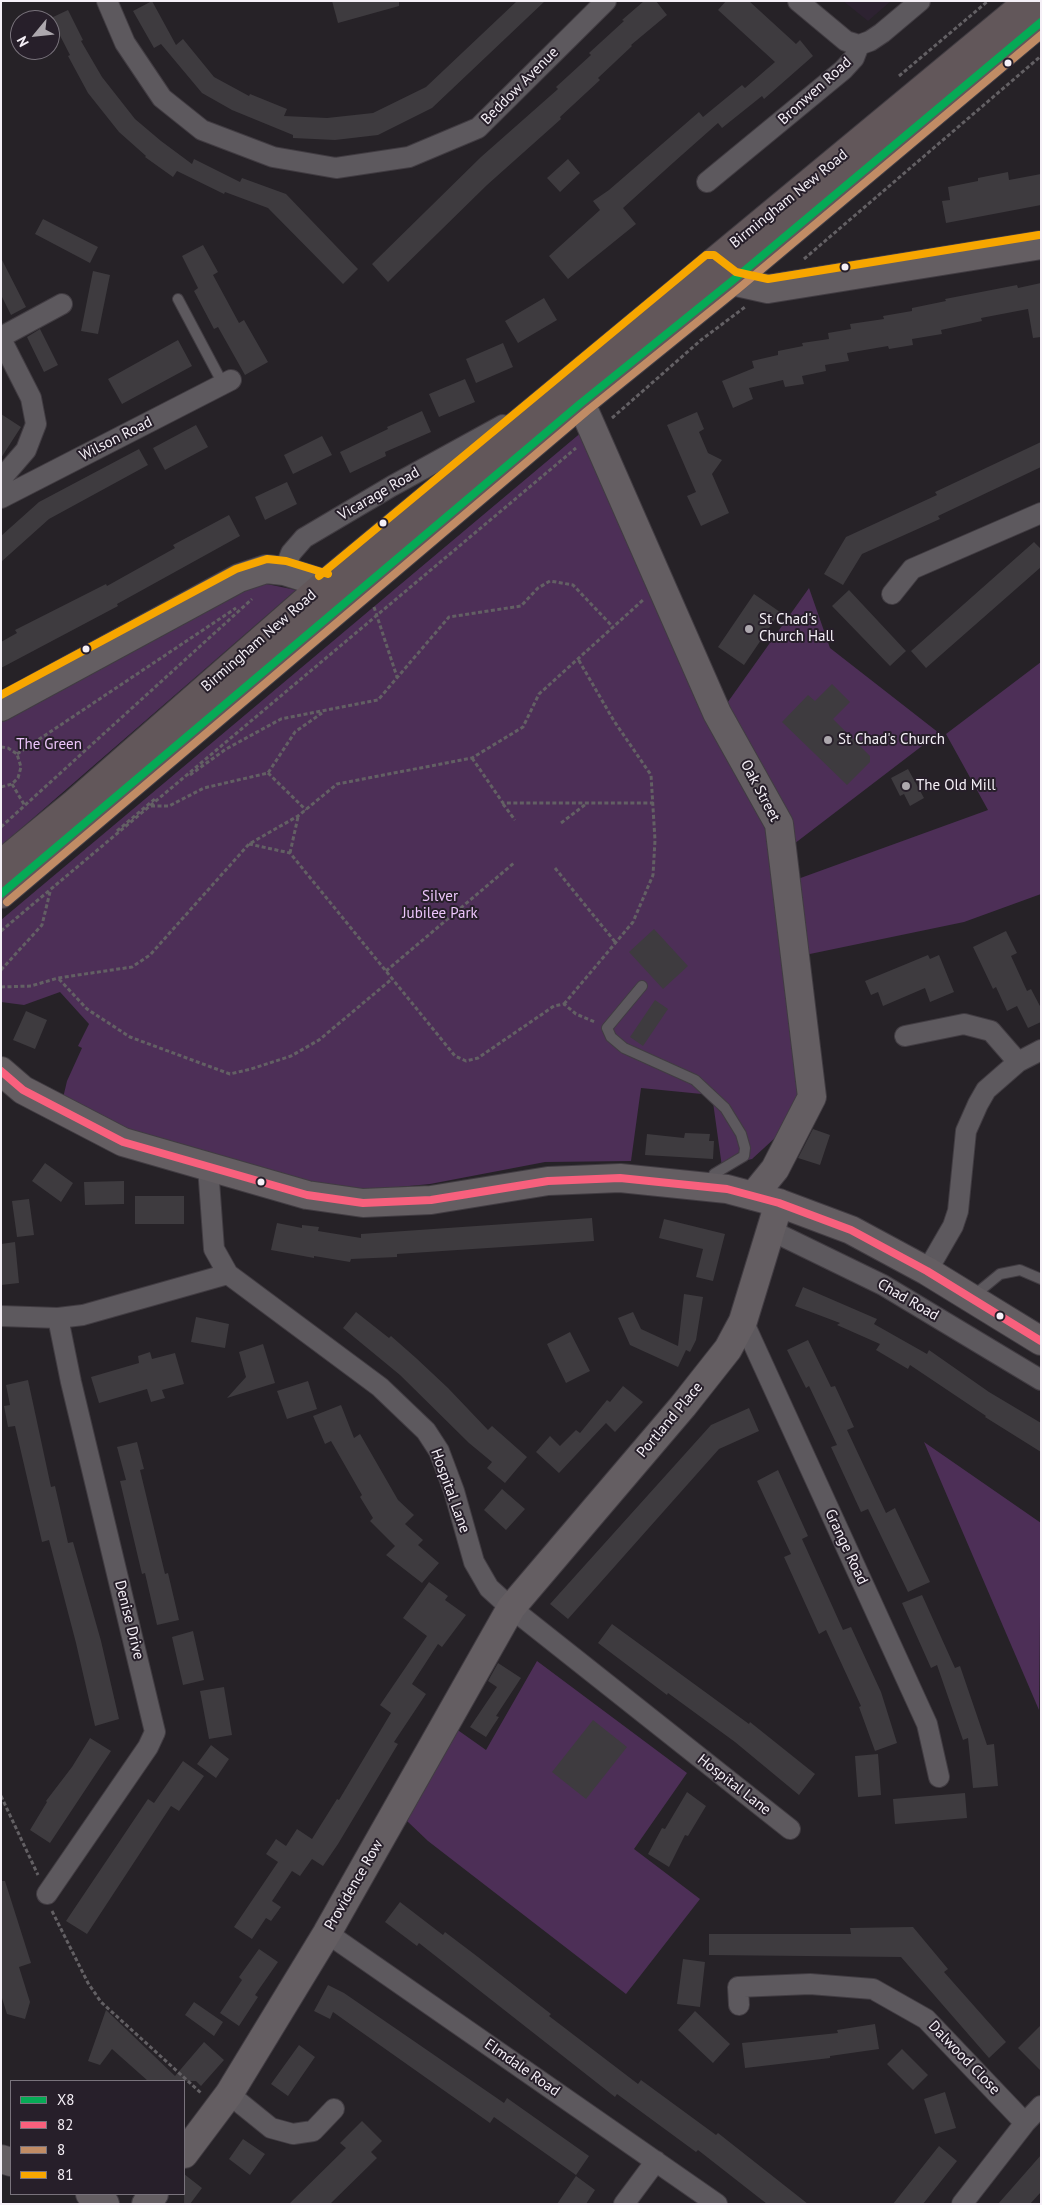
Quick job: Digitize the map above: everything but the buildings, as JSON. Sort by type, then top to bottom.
[{"type":"highway","name":"Birmingham New Road","points":[[1,864],[83,796],[324,584],[710,264],[1027,12]]},
{"type":"highway","name":"Birmingham New Road","points":[[1,894],[581,403],[732,281],[1027,12]]},
{"type":"street","name":"Beddow Avenue","points":[[107,1],[125,43],[162,98],[202,130],[273,157],[336,168],[409,157],[478,128],[606,1]]},
{"type":"street","points":[[798,1],[846,41],[859,45]]},
{"type":"street","name":"Bronwen Road","points":[[707,182],[843,70],[854,58],[859,45],[870,42],[920,1]]},
{"type":"street","points":[[710,264],[732,281],[768,289],[1041,245]]},
{"type":"street","points":[[1,479],[26,450],[36,424],[31,398],[1,338],[62,304]]},
{"type":"street","name":"Wilson Road","points":[[1,498],[227,382]]},
{"type":"street","name":"Oak Street","points":[[581,403],[717,713],[780,824],[812,1096],[775,1169],[753,1196]]},
{"type":"street","name":"Vicarage Road","points":[[284,571],[291,553],[304,538],[392,486],[541,404]]},
{"type":"street","points":[[892,594],[912,569],[1041,513]]},
{"type":"street","points":[[1,707],[239,578],[266,569],[284,571],[324,584],[343,605]]},
{"type":"street","points":[[905,1036],[964,1024],[992,1031],[1018,1062]]},
{"type":"street","points":[[927,1271],[952,1226],[958,1211],[966,1132],[986,1090],[1018,1062],[1041,1050]]},
{"type":"street","points":[[1,1071],[23,1090],[123,1142],[307,1195],[363,1204],[431,1200],[548,1181],[620,1178],[712,1188],[753,1196],[779,1203],[851,1230],[927,1271],[1041,1341]]},
{"type":"street","points":[[1,1316],[58,1318],[83,1315],[228,1274],[214,1249],[208,1167]]},
{"type":"street","name":"Portland Place","points":[[511,1608],[683,1406],[728,1349],[743,1321],[779,1203]]},
{"type":"street","name":"Chad Road","points":[[770,1230],[882,1285],[1041,1380]]},
{"type":"street","name":"Hospital Lane","points":[[228,1274],[380,1387],[426,1432],[439,1451],[454,1492],[474,1562],[489,1588],[511,1608],[790,1828]]},
{"type":"street","name":"Denise Drive","points":[[47,1894],[148,1747],[155,1732],[71,1382],[58,1318]]},
{"type":"street","name":"Grange Road","points":[[743,1321],[927,1724],[939,1777]]},
{"type":"street","name":"Providence Row","points":[[185,2153],[224,2101],[327,1933],[511,1608]]},
{"type":"street","name":"Elmdale Road","points":[[327,1933],[717,2204]]},
{"type":"street","name":"Dalwood Close","points":[[739,2005],[738,1987],[810,1984],[873,1989],[926,2019],[1025,2123]]},
{"type":"street","points":[[224,2101],[271,2128],[293,2134],[314,2131],[334,2109]]},
{"type":"street","points":[[962,2204],[1025,2123],[1041,2106]]},
{"type":"street","points":[[624,2204],[656,2161]]},
{"type":"street","points":[[92,2195],[105,2204]]},
{"type":"lane","points":[[178,299],[227,382]]},
{"type":"lane","points":[[642,986],[607,1028],[611,1037],[624,1048],[695,1080],[725,1108],[741,1134],[745,1148],[744,1156],[714,1174],[712,1188]]},
{"type":"lane","points":[[971,1298],[1000,1274],[1020,1270],[1041,1279]]},
{"type":"path","points":[[800,262],[1041,56]]},
{"type":"path","points":[[173,787],[378,616],[558,462],[594,434],[701,340],[768,289]]},
{"type":"path","points":[[1,827],[284,571]]},
{"type":"path","points":[[1,931],[50,892],[148,806],[226,749],[281,719],[378,700],[449,617],[521,606],[538,588],[550,581],[573,585],[613,627]]},
{"type":"path","points":[[367,584],[397,677]]},
{"type":"path","points":[[1,987],[31,986],[58,978],[132,967],[150,954],[249,844],[298,816],[337,784],[472,758],[523,728],[539,694],[660,584]]},
{"type":"path","points":[[17,754],[251,598]]},
{"type":"path","points":[[249,844],[290,853],[455,1056],[466,1061],[478,1058],[554,1006],[564,1004],[633,922],[644,900],[653,875],[655,840],[651,775],[614,721],[578,658]]},
{"type":"path","points":[[148,806],[169,806],[204,788],[268,773],[295,732],[323,712]]},
{"type":"path","points":[[1,747],[8,748],[17,754],[20,760],[21,771],[12,784],[1,787]]},
{"type":"path","points":[[472,758],[516,820]]},
{"type":"path","points":[[268,773],[306,810]]},
{"type":"path","points":[[12,784],[25,806]]},
{"type":"path","points":[[503,803],[653,803]]},
{"type":"path","points":[[561,823],[586,803]]},
{"type":"path","points":[[290,853],[298,816]]},
{"type":"path","points":[[386,971],[514,864]]},
{"type":"path","points":[[555,868],[616,943]]},
{"type":"path","points":[[1,970],[42,925],[50,892]]},
{"type":"path","points":[[58,978],[87,1009],[130,1037],[230,1074],[291,1056],[319,1040],[393,978]]},
{"type":"path","points":[[564,1004],[576,1014],[607,1028]]},
{"type":"path","points":[[1,1796],[47,1894],[52,1911],[68,1946],[88,1983],[101,2002],[224,2101]]},
{"type":"shaded area","points":[[843,1],[891,1],[868,21]]},
{"type":"green space","name":"Silver Jubilee Park","points":[[583,431],[767,821],[801,1092],[776,1137],[752,1159],[722,1167],[712,1095],[641,1088],[631,1161],[545,1162],[430,1184],[368,1190],[313,1183],[126,1132],[63,1098],[67,1081],[82,1048],[78,1046],[89,1024],[60,992],[24,1005],[1,1002],[1,920]]},
{"type":"green space","name":"The Green","points":[[257,582],[296,590],[1,846],[1,719]]},
{"type":"green space","points":[[809,588],[830,648],[939,733],[790,847],[725,706]]},
{"type":"green space","points":[[1041,662],[1041,894],[964,922],[805,955],[795,880],[988,810],[946,734]]},
{"type":"green space","points":[[924,1442],[1041,1523],[1039,1710]]},
{"type":"green space","points":[[537,1661],[687,1773],[634,1849],[700,1899],[626,1994],[428,1841],[407,1821],[452,1726],[486,1750]]},
{"type":"transit line","name":"X8","points":[[1,894],[581,403],[732,281],[1041,22]]},
{"type":"transit line","name":"8","points":[[7,902],[587,411],[738,289],[1041,35]]},
{"type":"transit line","name":"81","points":[[319,576],[706,255],[714,255],[736,272],[768,279],[1039,235]]},
{"type":"transit line","name":"81","points":[[1,695],[236,569],[267,559],[286,561],[328,574]]},
{"type":"transit line","name":"82","points":[[1,1071],[23,1090],[123,1142],[307,1195],[363,1203],[431,1200],[548,1181],[620,1178],[727,1189],[779,1203],[851,1230],[927,1271],[1041,1341]]},
{"type":"place","name":"St Chad's Church Hall","points":[[749,629]]},
{"type":"place","name":"St Chad's Church","points":[[828,740]]},
{"type":"place","name":"The Old Mill","points":[[906,786]]}]
